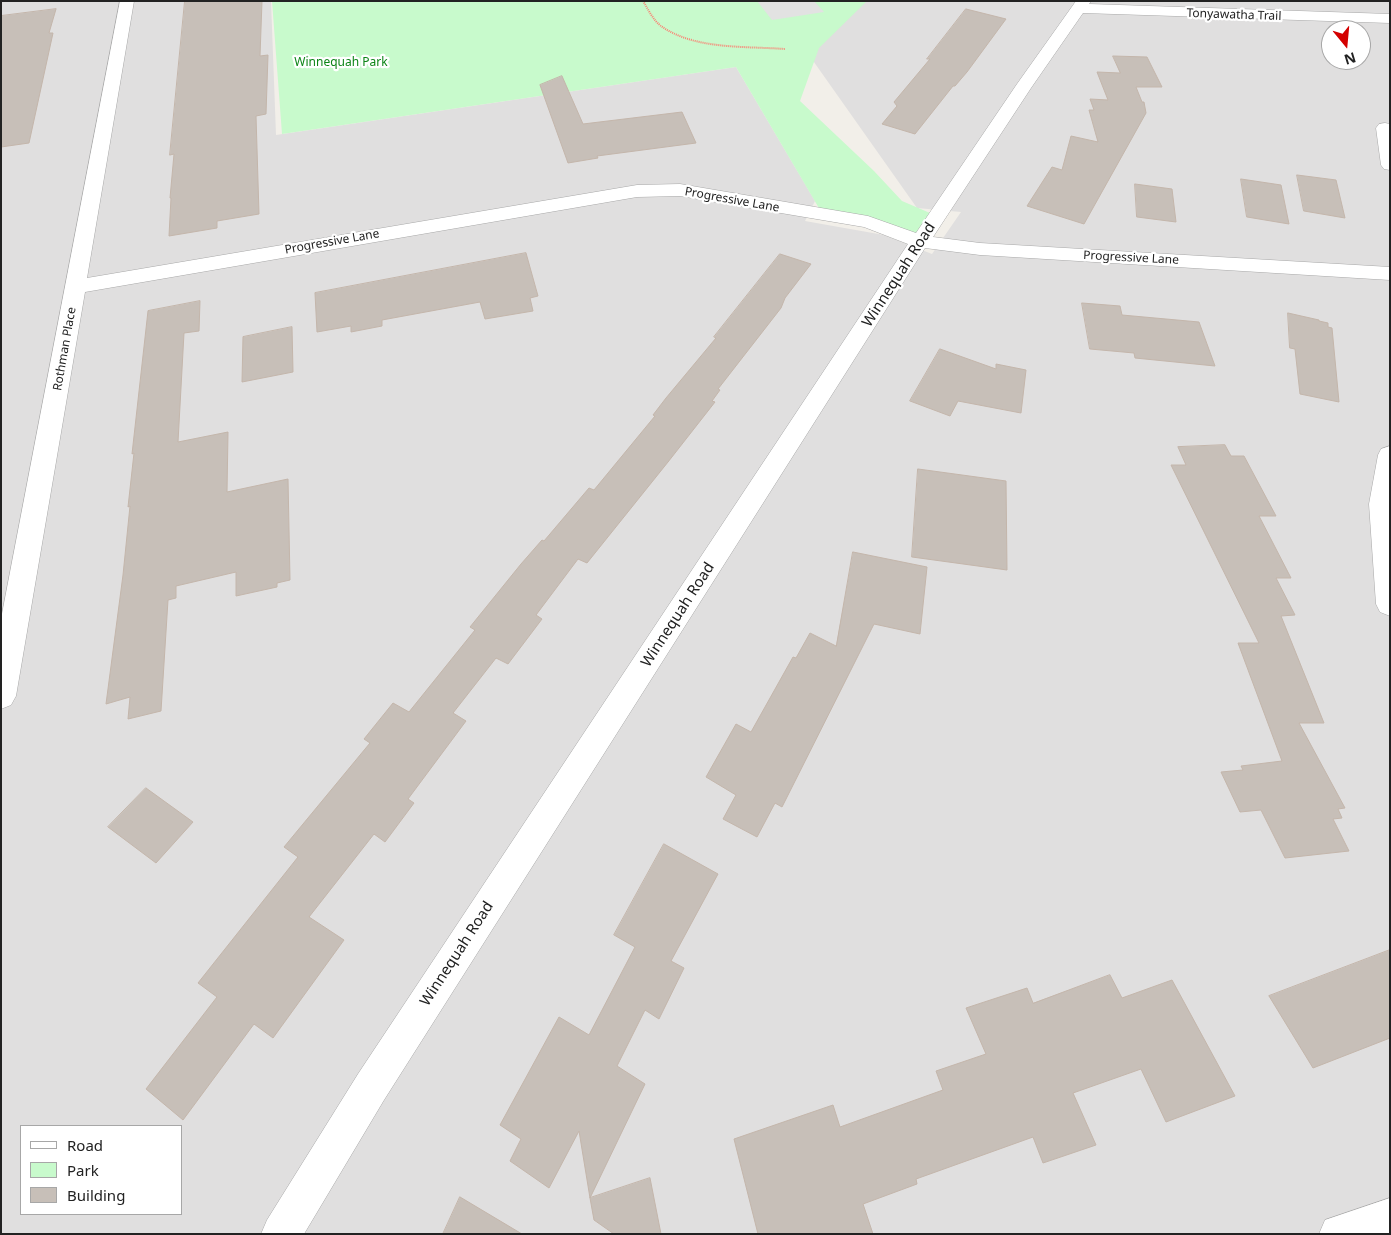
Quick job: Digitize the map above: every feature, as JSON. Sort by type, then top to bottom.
[{"type":"street","name":"Rothman Place","points":[[1,696],[127,1]]},
{"type":"street","name":"Tonyawatha Trail","points":[[1082,5],[1390,19]]},
{"type":"street","name":"Winnequah Road","points":[[281,1234],[371,1087],[920,241],[1023,87],[1082,5]]},
{"type":"street","points":[[1385,128],[1390,165]]},
{"type":"street","name":"Progressive Lane","points":[[76,288],[208,263],[637,191],[680,190],[868,222],[920,241],[980,249],[1390,274]]},
{"type":"street","points":[[1390,455],[1382,504],[1390,604]]},
{"type":"street","points":[[1339,1234],[1390,1218]]},
{"type":"path","points":[[643,1],[659,25],[682,37],[708,42],[785,49]]},
{"type":"shaded area","points":[[1,1],[271,1],[276,135],[736,67],[815,201],[805,221],[884,235],[932,254],[961,212],[917,208],[809,55],[865,1],[1390,1],[1390,1234],[1,1234]]},
{"type":"shaded area","points":[[757,1],[814,1],[824,12],[772,20]]},
{"type":"green space","name":"Winnequah Park","points":[[272,1],[867,1],[819,48],[800,101],[874,171],[902,201],[937,216],[920,241],[823,215],[736,67],[282,134]]},
{"type":"building","points":[[185,1],[262,1],[260,56],[268,55],[266,114],[256,116],[259,214],[217,221],[217,228],[169,236],[174,154],[170,155]]},
{"type":"building","points":[[56,9],[49,33],[53,33],[29,143],[1,147],[1,16]]},
{"type":"building","points":[[966,9],[1006,19],[967,72],[953,86],[915,134],[882,124],[897,106],[894,102],[930,59],[927,59]]},
{"type":"building","points":[[1113,56],[1147,57],[1162,87],[1136,87],[1142,102],[1144,102],[1146,113],[1084,224],[1027,206],[1052,167],[1062,170],[1071,136],[1098,142],[1089,110],[1094,110],[1090,99],[1108,100],[1097,72],[1120,73]]},
{"type":"building","points":[[562,76],[583,124],[682,112],[696,143],[597,156],[598,158],[568,163],[540,85]]},
{"type":"building","points":[[1297,175],[1336,180],[1345,218],[1304,211]]},
{"type":"building","points":[[1241,179],[1281,185],[1289,224],[1247,217]]},
{"type":"building","points":[[1135,184],[1172,189],[1176,222],[1137,217]]},
{"type":"building","points":[[526,253],[538,296],[530,298],[533,311],[485,319],[480,302],[382,320],[382,326],[351,332],[351,326],[317,332],[315,293]]},
{"type":"building","points":[[780,254],[811,264],[785,298],[781,308],[718,389],[720,390],[712,401],[715,402],[668,462],[587,563],[578,559],[536,615],[542,619],[508,664],[496,658],[453,713],[466,721],[408,799],[414,803],[385,842],[374,834],[309,917],[344,940],[273,1038],[254,1024],[183,1120],[146,1089],[217,997],[198,983],[298,857],[284,847],[370,743],[364,739],[393,703],[409,712],[475,630],[470,627],[521,564],[542,540],[544,541],[589,488],[594,490],[655,416],[653,415],[666,398],[716,338],[714,337]]},
{"type":"building","points":[[200,301],[199,331],[184,333],[178,442],[228,432],[227,492],[288,479],[290,580],[277,583],[277,587],[236,596],[236,572],[176,586],[176,598],[168,600],[161,711],[128,719],[130,697],[106,704],[123,575],[134,453],[132,454],[148,311]]},
{"type":"building","points":[[1082,303],[1120,306],[1122,315],[1199,322],[1215,366],[1135,358],[1134,353],[1090,349]]},
{"type":"building","points":[[1288,313],[1328,323],[1328,327],[1332,328],[1339,402],[1300,394],[1295,349],[1290,348]]},
{"type":"building","points":[[292,327],[293,372],[242,382],[243,337]]},
{"type":"building","points":[[940,349],[996,369],[996,364],[1026,370],[1021,413],[958,401],[950,416],[910,401]]},
{"type":"building","points":[[1225,445],[1231,456],[1244,456],[1276,516],[1259,516],[1291,578],[1276,578],[1295,615],[1281,616],[1324,723],[1299,723],[1345,808],[1338,809],[1342,818],[1333,819],[1349,851],[1285,858],[1261,810],[1240,812],[1221,772],[1243,770],[1241,766],[1282,761],[1238,643],[1259,643],[1171,465],[1186,465],[1178,447]]},
{"type":"building","points":[[918,469],[1006,481],[1007,570],[912,557]]},
{"type":"building","points":[[853,552],[927,567],[920,634],[874,624],[782,807],[775,803],[757,837],[723,819],[736,795],[706,777],[736,724],[751,732],[793,657],[796,658],[810,633],[836,646]]},
{"type":"building","points":[[146,788],[193,822],[156,863],[108,827]]},
{"type":"building","points":[[664,844],[718,874],[671,961],[684,968],[659,1019],[645,1010],[617,1066],[645,1084],[590,1198],[579,1131],[549,1188],[510,1161],[521,1139],[500,1125],[559,1017],[589,1035],[635,947],[614,935]]},
{"type":"building","points":[[1390,950],[1390,1038],[1313,1068],[1269,996]]},
{"type":"building","points":[[1110,975],[1122,998],[1172,980],[1235,1096],[1166,1122],[1141,1069],[1073,1093],[1096,1145],[1043,1163],[1033,1137],[916,1179],[917,1184],[863,1204],[873,1234],[758,1234],[734,1139],[833,1105],[840,1127],[943,1090],[936,1071],[986,1054],[966,1008],[1027,988],[1033,1003]]},
{"type":"building","points":[[650,1178],[661,1234],[614,1234],[594,1220],[590,1198]]},
{"type":"building","points":[[460,1197],[522,1234],[443,1234]]}]
